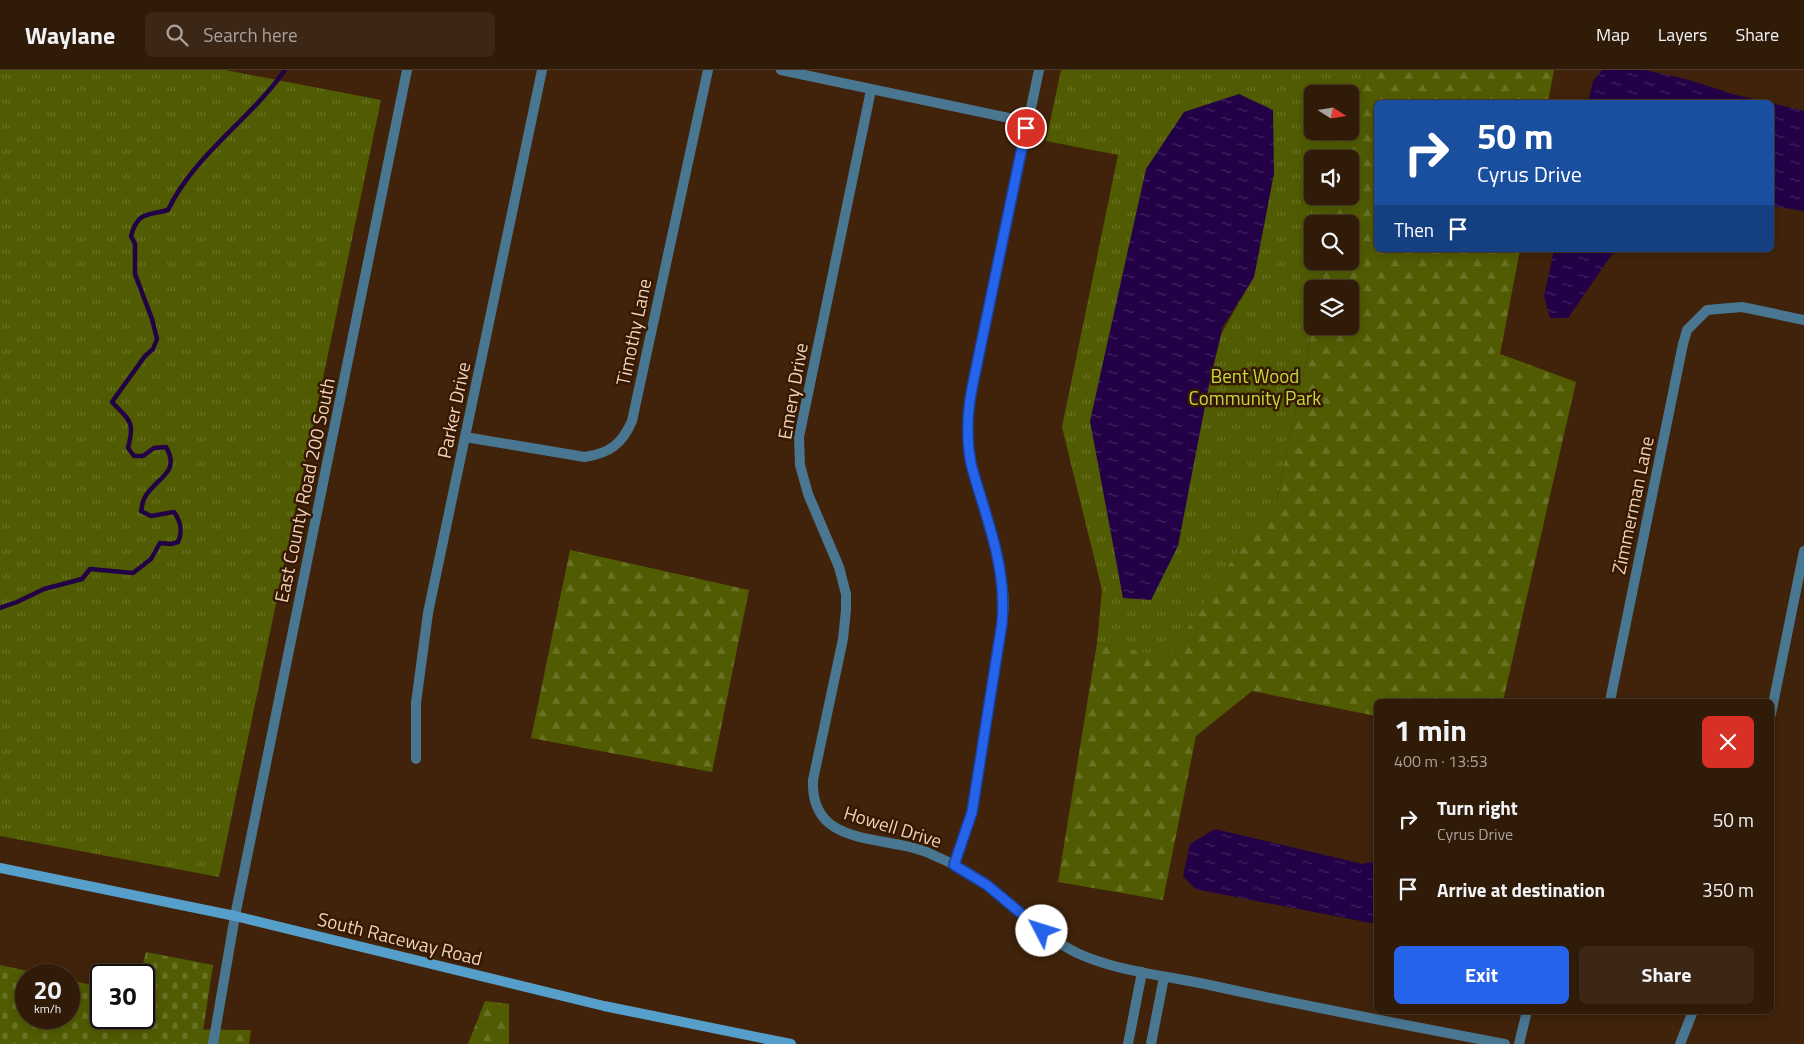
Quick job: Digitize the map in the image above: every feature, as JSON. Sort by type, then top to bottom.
[{"type":"main road","name":"South Raceway Road","points":[[0,868],[234,916],[604,1006],[791,1044]]},
{"type":"street","name":"East County Road 200 South","points":[[214,1044],[234,916],[407,70]]},
{"type":"street","name":"Parker Drive","points":[[416,759],[416,703],[428,613],[542,70]]},
{"type":"street","name":"Timothy Lane","points":[[465,437],[585,457],[598,455],[609,450],[627,433],[632,421],[708,70]]},
{"type":"street","points":[[781,70],[1028,122]]},
{"type":"street","points":[[954,865],[972,812],[1004,607],[1004,590],[999,559],[970,456],[967,434],[969,403],[1039,70]]},
{"type":"street","name":"Emery Drive","points":[[818,811],[813,793],[813,780],[842,639],[846,594],[839,567],[808,494],[800,465],[799,437],[871,90]]},
{"type":"street","name":"Zimmerman Lane","points":[[1610,699],[1687,330],[1707,310],[1742,307],[1804,320]]},
{"type":"street","points":[[1774,699],[1804,551]]},
{"type":"street","name":"Howell Drive","points":[[818,811],[825,820],[841,831],[922,850],[954,865],[987,885],[1042,931],[1066,947],[1096,960],[1164,977],[1505,1044]]},
{"type":"street","points":[[1128,1044],[1142,972]]},
{"type":"street","points":[[1152,1044],[1164,977]]},
{"type":"street","points":[[1519,1044],[1526,1014]]},
{"type":"street","points":[[1680,1044],[1692,1014]]},
{"type":"green space","points":[[0,70],[225,70],[381,100],[219,877],[0,836]]},
{"type":"green space","name":"Bent Wood Community Park","points":[[1061,70],[1365,70],[1359,100],[1359,85],[1304,85],[1304,140],[1351,140],[1349,150],[1304,150],[1304,205],[1337,205],[1336,215],[1304,215],[1304,270],[1324,270],[1322,280],[1304,280],[1304,335],[1311,335],[1277,499],[1169,658],[1097,643],[1102,590],[1062,427],[1118,155],[1046,141]],"holes":[[[1274,173],[1254,277],[1221,334],[1210,380],[1090,421]]]},
{"type":"green space","points":[[1365,70],[1554,70],[1548,100],[1374,100],[1374,252],[1520,252],[1500,354],[1576,382],[1503,699],[1374,699],[1374,716],[1252,691],[1196,736],[1163,900],[1058,882],[1097,643],[1169,657],[1234,557],[1277,499],[1311,335],[1359,335],[1359,280],[1322,280],[1324,270],[1359,270],[1359,215],[1336,215],[1337,205],[1359,205],[1359,150],[1349,150],[1351,140],[1359,140],[1359,100]]},
{"type":"green space","points":[[570,550],[749,590],[712,772],[531,738]]},
{"type":"green space","points":[[146,952],[213,965],[201,1044],[156,1044],[146,1041],[123,1044],[0,1044],[0,965],[15,968],[15,1029],[80,1029],[80,982],[90,985],[90,1029],[155,1029],[155,964],[143,964]]},
{"type":"green space","points":[[485,1001],[509,1004],[509,1044],[468,1044]]},
{"type":"green space","points":[[80,1023],[90,1024],[90,1029],[251,1030],[249,1044],[0,1044],[15,1029],[80,1029]]},
{"type":"water","points":[[1602,70],[1645,70],[1686,79],[1758,100],[1588,100],[1593,81]]},
{"type":"water","points":[[1239,94],[1273,110],[1274,173],[1254,277],[1223,326],[1210,380],[1178,546],[1151,600],[1123,598],[1090,421],[1146,169],[1184,112]]},
{"type":"water","points":[[1774,104],[1804,111],[1804,211],[1774,206]]},
{"type":"water","points":[[1554,252],[1614,252],[1568,318],[1550,318],[1544,296]]},
{"type":"water","points":[[1215,829],[1363,864],[1374,861],[1374,924],[1195,889],[1183,876],[1190,844]]},
{"type":"waterway","points":[[0,608],[44,589],[82,579],[90,569],[133,573],[151,559],[160,543],[171,544],[178,542],[180,527],[174,512],[151,516],[141,511],[143,501],[148,492],[164,476],[171,464],[166,447],[154,448],[143,456],[134,456],[128,448],[131,432],[129,422],[112,402],[145,356],[153,349],[157,339],[152,319],[135,274],[135,244],[131,236],[140,218],[168,210],[179,190],[208,154],[256,105],[285,70]]},
{"type":"route","points":[[1026,128],[967,418],[968,449],[999,559],[1004,590],[1004,607],[972,812],[954,865],[987,885],[1042,931]]}]
